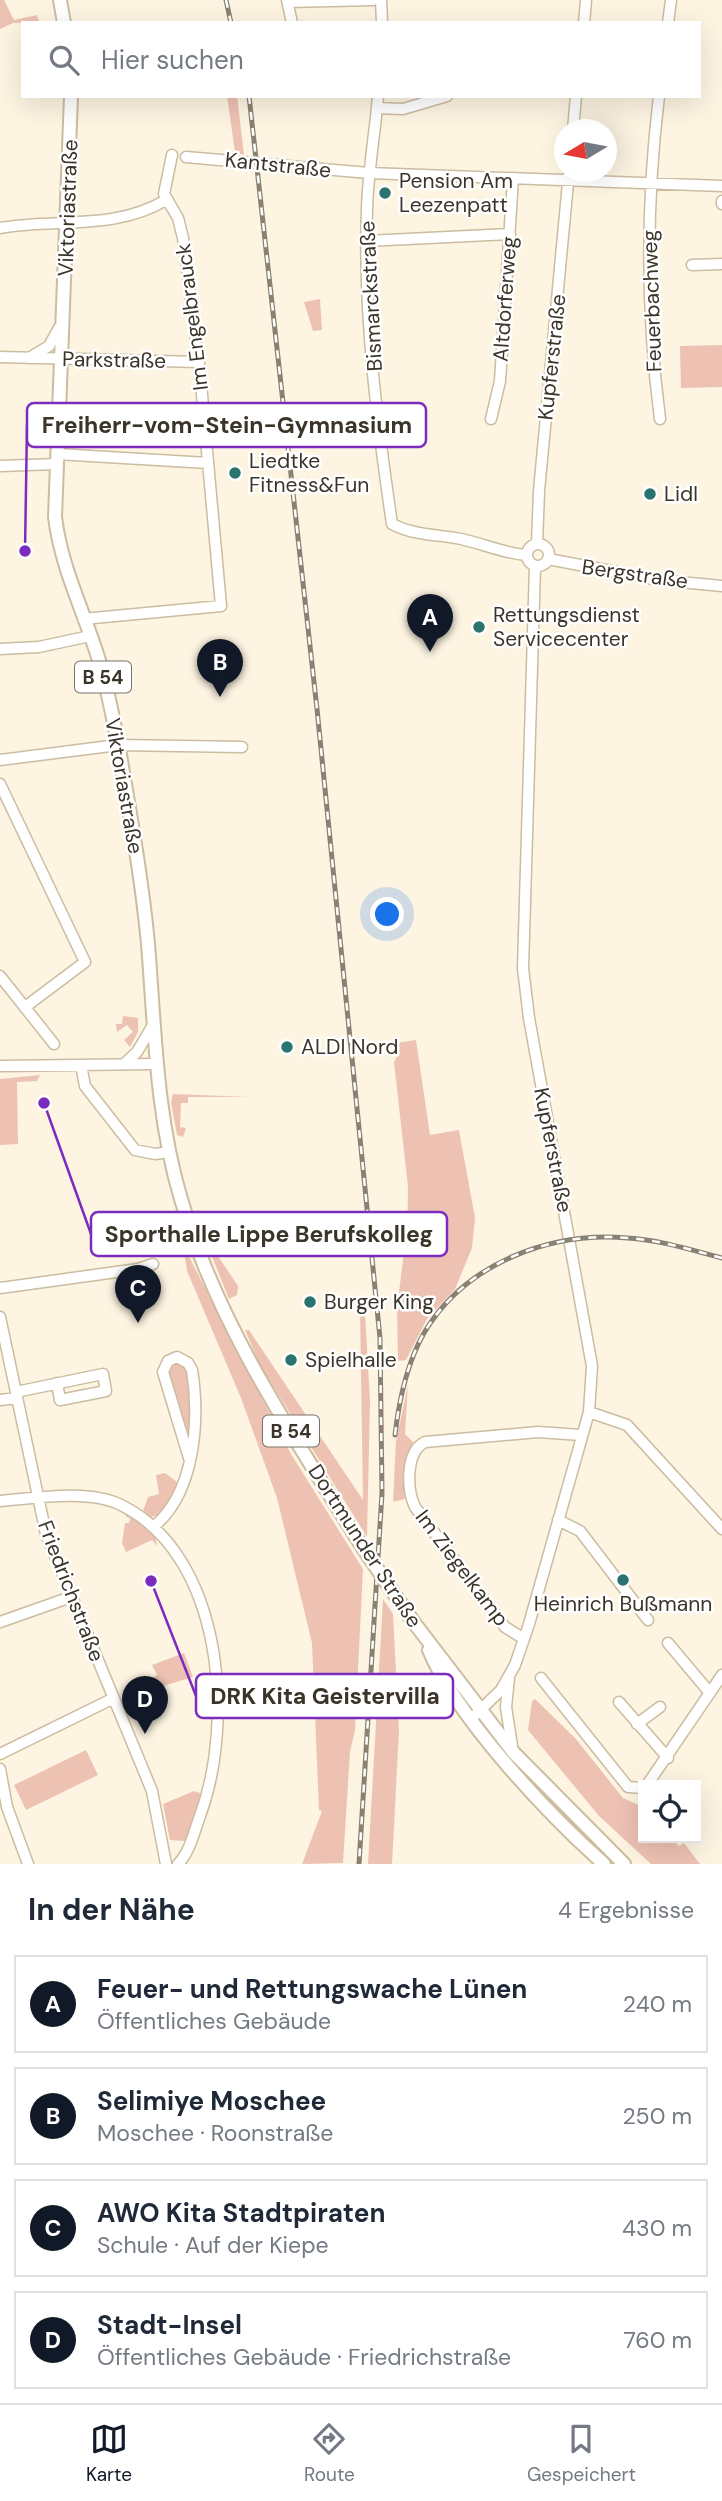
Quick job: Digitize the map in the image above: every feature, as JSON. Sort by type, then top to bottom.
[{"type":"main road","points":[[60,0],[64,21]]},
{"type":"main road","name":"Viktoriastraße","points":[[71,98],[57,459],[58,538],[67,579],[90,636],[118,745],[143,898],[155,1064]]},
{"type":"main road","name":"Dortmunder Straße","points":[[155,1064],[169,1152],[190,1227],[224,1311],[256,1370],[363,1548],[476,1714],[530,1790],[604,1864]]},
{"type":"main road","name":"Dortmunder Straße","points":[[476,1714],[624,1864]]},
{"type":"street","points":[[292,21],[288,1],[373,0]]},
{"type":"street","points":[[381,0],[382,21]]},
{"type":"street","points":[[584,21],[586,0]]},
{"type":"street","points":[[668,21],[671,0]]},
{"type":"street","name":"Bismarckstraße","points":[[378,98],[369,173],[366,241],[378,428],[392,524],[409,533],[462,539],[500,551],[526,555]]},
{"type":"street","points":[[377,108],[402,109],[439,98]]},
{"type":"street","points":[[574,119],[576,98]]},
{"type":"street","name":"Feuerbachweg","points":[[659,98],[650,182],[651,314],[660,419]]},
{"type":"street","points":[[0,228],[28,222],[115,220],[151,209],[166,200],[163,188],[172,155]]},
{"type":"street","name":"Kantstraße","points":[[186,157],[369,173],[513,178],[554,177]]},
{"type":"street","name":"Altdorferweg","points":[[491,419],[500,381],[513,178]]},
{"type":"street","name":"Kantstraße","points":[[617,180],[722,186]]},
{"type":"street","name":"Kupferstraße","points":[[537,544],[539,491],[568,182]]},
{"type":"street","name":"Im Engelbrauck","points":[[83,619],[221,606],[198,362],[181,229],[175,211],[166,200]]},
{"type":"street","points":[[366,241],[510,234]]},
{"type":"street","points":[[692,265],[722,264]]},
{"type":"street","name":"Parkstraße","points":[[29,358],[49,346],[63,318]]},
{"type":"street","name":"Parkstraße","points":[[0,358],[198,362]]},
{"type":"street","points":[[0,466],[57,459],[208,463]]},
{"type":"street","points":[[537,544],[547,548],[548,559],[541,566],[528,562],[526,555],[529,547],[537,544]]},
{"type":"street","name":"Bergstraße","points":[[548,559],[647,578],[722,586]]},
{"type":"street","name":"Kupferstraße","points":[[476,1714],[510,1678],[524,1639],[589,1412],[593,1366],[528,1018],[523,968],[535,566]]},
{"type":"street","points":[[0,649],[39,647],[90,636]]},
{"type":"street","points":[[0,760],[118,745],[242,747]]},
{"type":"street","points":[[0,784],[85,962],[25,1007]]},
{"type":"street","points":[[0,976],[54,1044]]},
{"type":"street","points":[[124,1064],[137,1052],[153,1025]]},
{"type":"street","points":[[0,1066],[82,1070],[124,1064],[155,1064]]},
{"type":"street","points":[[82,1070],[108,1118],[135,1150],[155,1154],[169,1152]]},
{"type":"street","points":[[0,1288],[138,1269],[153,1264]]},
{"type":"street","name":"Friedrichstraße","points":[[0,1317],[46,1534],[152,1791],[166,1864]]},
{"type":"street","points":[[153,1527],[176,1502],[189,1458],[194,1431],[195,1386],[188,1363],[177,1357],[168,1361],[163,1372],[189,1458]]},
{"type":"street","points":[[0,1400],[57,1383],[103,1374],[106,1391],[60,1400],[57,1383]]},
{"type":"street","points":[[589,1412],[627,1425],[722,1529]]},
{"type":"street","name":"Im Ziegelkamp","points":[[524,1639],[505,1627],[415,1507],[410,1486],[414,1457],[425,1442],[533,1433],[581,1435]]},
{"type":"street","points":[[0,1501],[87,1496],[108,1499],[129,1509],[153,1527],[172,1547],[196,1585],[207,1621],[216,1681],[216,1739],[213,1770],[205,1802],[179,1863],[192,1864]]},
{"type":"street","points":[[558,1520],[580,1531],[648,1620]]},
{"type":"street","points":[[0,1622],[71,1597]]},
{"type":"street","points":[[667,1643],[710,1693]]},
{"type":"street","points":[[650,1780],[722,1675]]},
{"type":"street","points":[[510,1678],[508,1733],[514,1753]]},
{"type":"street","points":[[541,1678],[628,1787],[638,1787]]},
{"type":"street","points":[[0,1754],[114,1698]]},
{"type":"street","points":[[619,1702],[667,1758]]},
{"type":"street","points":[[637,1724],[660,1707]]},
{"type":"street","points":[[0,1769],[7,1807],[28,1864]]},
{"type":"shaded area","points":[[0,0],[4,0],[14,20],[37,15],[39,21],[21,21],[0,29]]},
{"type":"shaded area","points":[[227,98],[237,98],[244,155],[235,152]]},
{"type":"shaded area","points":[[320,299],[322,330],[313,331],[304,302]]},
{"type":"shaded area","points":[[722,345],[722,387],[681,388],[680,346]]},
{"type":"shaded area","points":[[123,1016],[138,1018],[138,1032],[130,1047],[124,1040],[133,1032],[127,1025],[117,1032],[116,1024],[122,1024]]},
{"type":"shaded area","points":[[416,1040],[430,1135],[459,1130],[475,1218],[472,1248],[455,1289],[427,1319],[406,1360],[398,1361],[397,1308],[404,1252],[407,1250],[408,1187],[394,1062],[397,1056],[396,1043]]},
{"type":"shaded area","points":[[40,1075],[37,1081],[17,1082],[18,1144],[0,1145],[0,1079]]},
{"type":"shaded area","points":[[173,1094],[249,1097],[188,1097],[188,1103],[181,1103],[180,1127],[186,1128],[183,1137],[177,1135],[171,1102]]},
{"type":"shaded area","points":[[198,1216],[216,1253],[238,1286],[237,1295],[229,1299],[196,1217]]},
{"type":"shaded area","points":[[183,1245],[291,1454],[363,1569],[355,1730],[350,1752],[343,1863],[302,1864],[322,1811],[319,1810],[312,1643],[277,1498],[241,1398],[187,1271]]},
{"type":"shaded area","points":[[360,1310],[365,1314],[370,1401],[367,1537],[260,1365],[245,1330],[249,1330],[363,1500]]},
{"type":"shaded area","points":[[180,1360],[186,1368],[192,1388],[193,1410],[189,1442],[165,1371],[167,1365]]},
{"type":"shaded area","points":[[408,1385],[405,1434],[413,1442],[404,1490],[405,1499],[393,1502],[396,1441]]},
{"type":"shaded area","points":[[165,1473],[177,1482],[172,1500],[159,1515],[150,1517],[143,1511],[148,1497],[159,1494],[156,1475]]},
{"type":"shaded area","points":[[126,1513],[155,1536],[157,1546],[152,1540],[126,1552],[122,1543],[125,1523],[129,1523],[130,1518],[126,1517]]},
{"type":"shaded area","points":[[383,1599],[393,1614],[399,1731],[392,1864],[368,1864]]},
{"type":"shaded area","points":[[184,1653],[193,1677],[153,1689],[149,1680],[157,1675],[152,1665]]},
{"type":"shaded area","points":[[535,1699],[576,1739],[623,1798],[638,1805],[638,1843],[676,1843],[679,1846],[684,1843],[700,1864],[651,1864],[599,1816],[528,1730],[532,1701]]},
{"type":"shaded area","points":[[86,1750],[98,1775],[26,1810],[14,1785]]},
{"type":"shaded area","points":[[194,1791],[203,1794],[185,1841],[170,1840],[163,1804]]},
{"type":"railway","points":[[226,0],[231,21]]},
{"type":"railway","points":[[249,98],[317,709],[380,1338],[382,1493],[359,1864]]},
{"type":"railway","points":[[395,1435],[405,1382],[424,1333],[441,1309],[462,1288],[486,1270],[540,1247],[599,1237],[652,1241],[722,1258]]},
{"type":"place","name":"Pension Am Leezenpatt","points":[[385,193]]},
{"type":"place","name":"Liedtke Fitness&Fun","points":[[235,473]]},
{"type":"place","name":"Lidl","points":[[650,494]]},
{"type":"place","name":"Freiherr-vom-Stein-Gymnasium","points":[[25,551]]},
{"type":"place","name":"Rettungsdienst Servicecenter","points":[[479,627]]},
{"type":"place","name":"Feuer- und Rettungswache Lünen","points":[[430,652]]},
{"type":"place","name":"Selimiye Moschee","points":[[220,697]]},
{"type":"place","name":"ALDI Nord","points":[[287,1047]]},
{"type":"place","name":"Sporthalle Lippe Berufskolleg","points":[[44,1103]]},
{"type":"place","name":"Burger King","points":[[310,1302]]},
{"type":"place","name":"AWO Kita Stadtpiraten","points":[[138,1323]]},
{"type":"place","name":"Spielhalle","points":[[291,1360]]},
{"type":"place","name":"Heinrich Bußmann","points":[[623,1580]]},
{"type":"place","name":"DRK Kita Geistervilla","points":[[151,1581]]},
{"type":"place","name":"Stadt-Insel","points":[[145,1734]]}]
